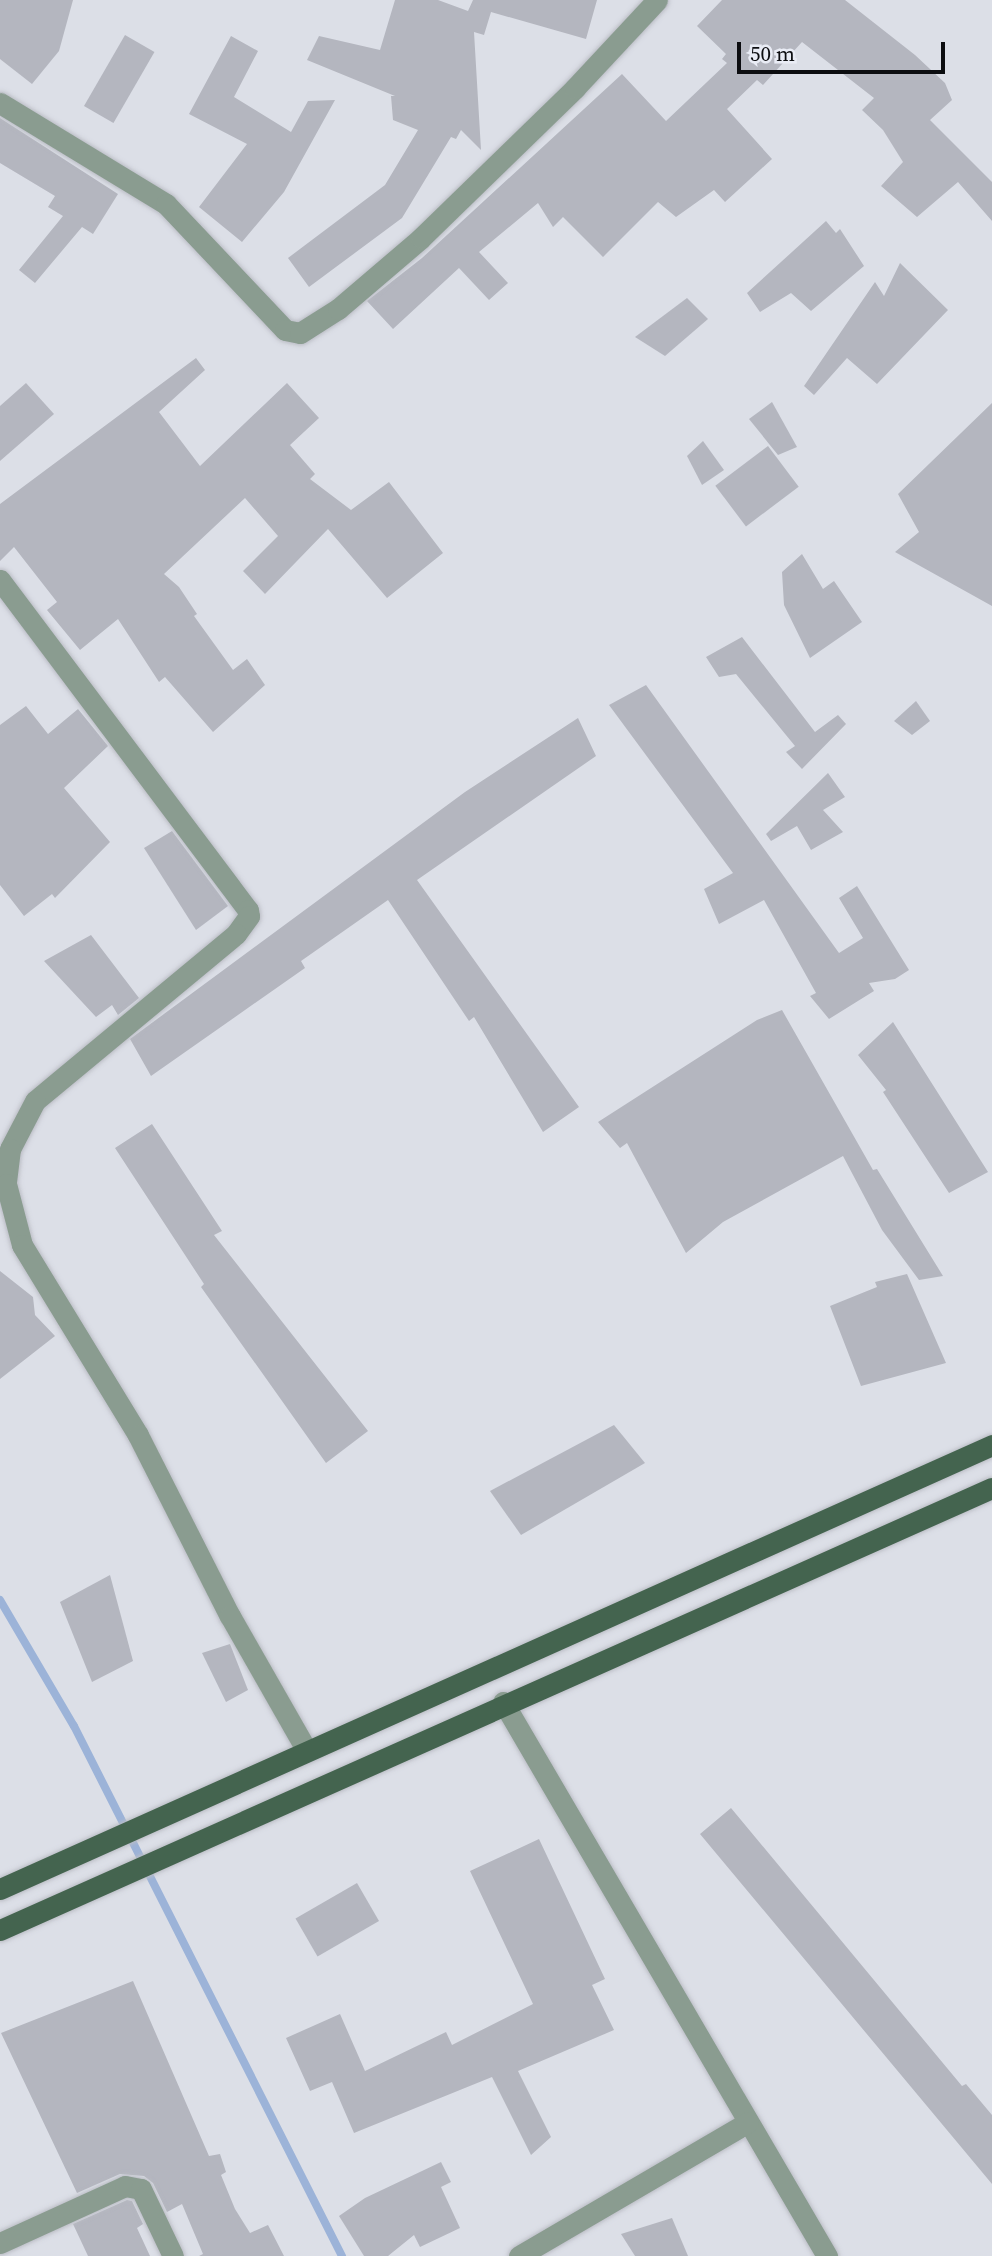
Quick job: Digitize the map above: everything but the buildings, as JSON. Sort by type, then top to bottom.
[{"type":"main road","points":[[0,1889],[102,1846],[307,1751],[992,1445]]},
{"type":"main road","points":[[0,1930],[115,1881],[503,1702],[992,1488]]},
{"type":"street","points":[[0,103],[166,204],[285,330],[300,333],[338,309],[431,229],[657,0]]},
{"type":"street","points":[[0,580],[248,910],[249,916],[236,934],[35,1101],[10,1149],[6,1184],[22,1245],[138,1435],[230,1616],[307,1751]]},
{"type":"street","points":[[503,1702],[827,2256]]},
{"type":"street","points":[[519,2256],[748,2122]]},
{"type":"street","points":[[0,2243],[125,2186],[141,2189],[173,2256]]},
{"type":"waterway","points":[[0,1600],[74,1726],[342,2256]]}]
